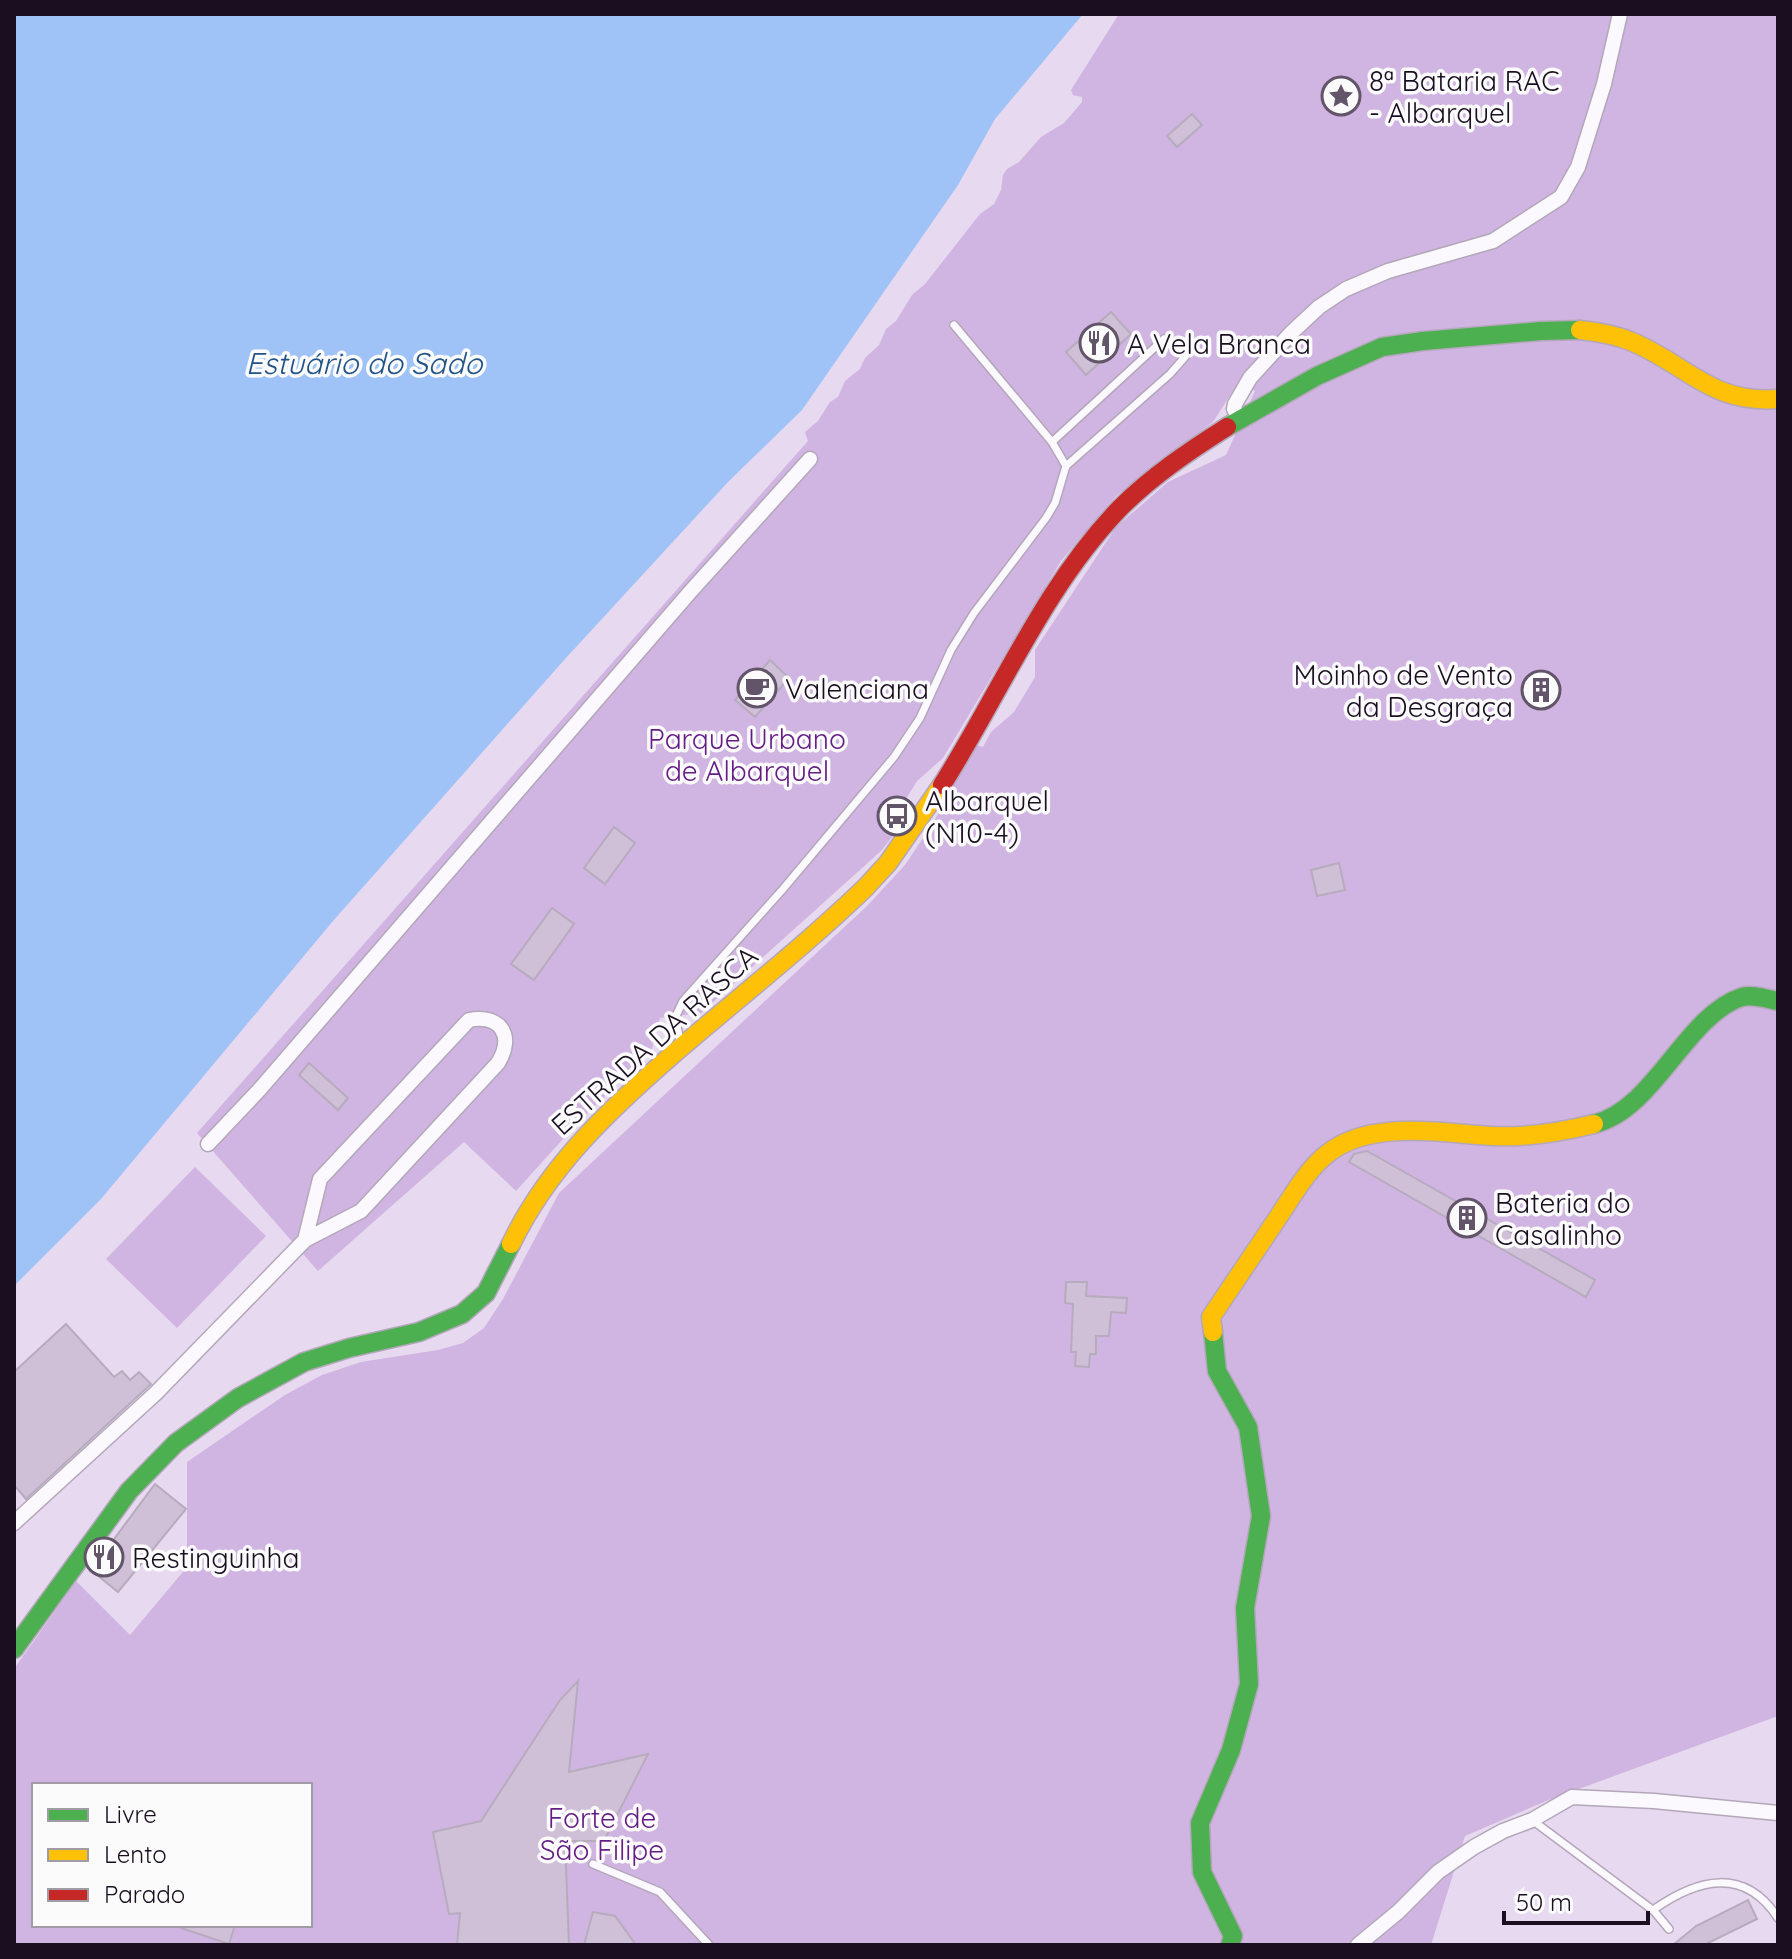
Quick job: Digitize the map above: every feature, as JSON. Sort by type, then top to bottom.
[{"type":"main road","name":"ESTRADA DA RASCA","points":[[14,1649],[140,1478],[198,1425],[232,1402],[306,1361],[359,1344],[426,1330],[452,1319],[477,1302],[489,1289],[534,1201],[559,1165],[606,1116],[855,897],[886,865],[928,805],[1069,571],[1107,523],[1162,471],[1297,387],[1384,346],[1586,330],[1614,335],[1658,354],[1721,393],[1762,402],[1778,399]]},
{"type":"main road","points":[[1230,1945],[1233,1936],[1202,1872],[1200,1823],[1231,1750],[1249,1684],[1245,1608],[1261,1516],[1248,1427],[1217,1371],[1211,1317],[1301,1183],[1326,1154],[1347,1141],[1390,1131],[1462,1132],[1493,1136],[1555,1133],[1611,1120],[1635,1100],[1716,1011],[1742,997],[1778,1001]]},
{"type":"street","points":[[1240,420],[1234,409],[1235,404],[1250,378],[1319,307],[1377,274],[1493,241],[1561,197],[1578,167],[1604,84],[1620,14]]},
{"type":"street","points":[[208,1144],[260,1089],[690,592],[810,459]]},
{"type":"street","points":[[14,1523],[156,1393],[305,1240],[361,1211],[498,1063],[506,1050],[505,1035],[497,1023],[483,1017],[469,1020],[457,1030],[320,1179],[305,1240]]},
{"type":"street","points":[[1358,1945],[1398,1912],[1438,1872],[1474,1847],[1572,1797],[1778,1813]]},
{"type":"lane","points":[[954,325],[1052,442],[1066,466]]},
{"type":"lane","points":[[683,1048],[675,1026],[683,1001],[894,757],[920,718],[951,650],[974,613],[1055,503],[1066,466],[1170,374],[1185,357],[1164,339],[1052,442]]},
{"type":"lane","points":[[1532,1820],[1653,1910],[1669,1929]]},
{"type":"lane","points":[[593,1864],[660,1892],[709,1945]]},
{"type":"lane","points":[[1653,1910],[1675,1894],[1696,1885],[1719,1883],[1742,1885],[1756,1892],[1778,1918]]},
{"type":"green space","points":[[1119,14],[1778,14],[1778,1716],[1546,1801],[1465,1836],[1431,1945],[14,1945],[14,1669],[76,1581],[130,1635],[187,1567],[187,1462],[285,1395],[322,1375],[361,1362],[463,1343],[484,1328],[503,1299],[559,1193],[867,906],[905,865],[933,823],[976,745],[983,747],[991,732],[1014,712],[1035,677],[1035,650],[1116,527],[1168,482],[1226,455],[1255,391],[1240,380],[1213,422],[1116,496],[1061,561],[943,758],[917,781],[897,814],[893,836],[881,851],[701,1013],[660,1018],[651,1053],[581,1119],[516,1191],[464,1142],[318,1271],[197,1133],[808,441],[805,432],[818,421],[830,402],[838,397],[845,381],[860,369],[865,358],[879,345],[886,329],[896,321],[912,295],[925,284],[980,214],[994,204],[1007,169],[1019,162],[1041,137],[1064,123],[1082,102],[1082,97],[1073,95],[1071,90]]},
{"type":"green space","points":[[195,1167],[266,1236],[177,1328],[106,1259]]},
{"type":"water","name":"Estuário do Sado","points":[[14,14],[1083,14],[995,119],[958,185],[802,410],[728,482],[565,659],[333,921],[101,1199],[14,1286]]},
{"type":"building","points":[[1192,114],[1202,125],[1177,147],[1167,136]]},
{"type":"building","name":"A Vela Branca","points":[[1111,312],[1131,334],[1086,375],[1066,352]]},
{"type":"building","points":[[770,660],[789,678],[755,717],[735,700]]},
{"type":"building","name":"Moinho de Vento da Desgraça","points":[[1541,679],[1549,682],[1552,690],[1549,698],[1541,701],[1533,698],[1530,690],[1533,682]]},
{"type":"building","points":[[614,827],[635,843],[605,884],[584,868]]},
{"type":"building","points":[[1339,863],[1345,890],[1317,896],[1311,870]]},
{"type":"building","points":[[552,908],[574,924],[534,980],[511,964]]},
{"type":"building","points":[[309,1063],[348,1098],[338,1110],[299,1075]]},
{"type":"building","name":"Bateria do Casalinho","points":[[1367,1151],[1595,1280],[1586,1297],[1349,1162],[1354,1154]]},
{"type":"building","points":[[1066,1282],[1087,1282],[1086,1296],[1127,1298],[1126,1313],[1111,1312],[1109,1336],[1096,1336],[1096,1354],[1090,1354],[1089,1367],[1075,1366],[1076,1352],[1071,1352],[1073,1304],[1065,1303]]},
{"type":"building","points":[[66,1324],[114,1377],[122,1371],[130,1380],[139,1372],[151,1384],[26,1499],[14,1485],[14,1372]]},
{"type":"building","points":[[155,1484],[186,1509],[118,1592],[91,1570]]},
{"type":"building","points":[[578,1681],[569,1772],[648,1754],[604,1841],[565,1841],[569,1945],[457,1945],[460,1913],[449,1914],[433,1832],[481,1821],[560,1700]]},
{"type":"building","points":[[1748,1900],[1757,1919],[1704,1945],[1673,1945],[1696,1926]]},
{"type":"building","points":[[593,1912],[615,1916],[636,1945],[584,1945]]},
{"type":"building","points":[[181,1927],[234,1927],[229,1944]]},
{"type":"traffic: fast","points":[[1227,427],[1317,376],[1382,347],[1423,341],[1580,330]]},
{"type":"traffic: fast","points":[[1594,1124],[1615,1115],[1635,1101],[1686,1041],[1722,1007],[1746,996],[1778,1001]]},
{"type":"traffic: fast","points":[[14,1649],[129,1491],[176,1443],[238,1398],[304,1362],[419,1332],[462,1314],[486,1293],[511,1244]]},
{"type":"traffic: fast","points":[[1213,1332],[1217,1371],[1248,1427],[1261,1516],[1245,1608],[1249,1684],[1231,1750],[1200,1823],[1202,1872],[1233,1936],[1230,1945]]},
{"type":"traffic: slow","points":[[1580,330],[1608,334],[1635,343],[1718,390],[1755,399],[1778,399]]},
{"type":"traffic: slow","points":[[511,1244],[543,1190],[581,1142],[648,1076],[866,887],[888,863],[942,785]]},
{"type":"traffic: slow","points":[[1213,1332],[1211,1317],[1301,1183],[1320,1160],[1344,1143],[1385,1132],[1518,1136],[1594,1124]]},
{"type":"traffic: jam","points":[[942,785],[1045,606],[1093,539],[1145,485],[1227,427]]},
{"type":"place","name":"8ª Bataria RAC - Albarquel","points":[[1341,96]]},
{"type":"place","name":"A Vela Branca","points":[[1099,343]]},
{"type":"place","name":"Valenciana","points":[[757,688]]},
{"type":"place","name":"Moinho de Vento da Desgraça","points":[[1541,690]]},
{"type":"place","name":"Albarquel (N10-4)","points":[[897,816]]},
{"type":"place","name":"Bateria do Casalinho","points":[[1467,1218]]},
{"type":"place","name":"Restinguinha","points":[[104,1557]]},
{"type":"park label","name":"Parque Urbano de Albarquel","points":[[747,754]]},
{"type":"park label","name":"Forte de São Filipe","points":[[602,1833]]}]
